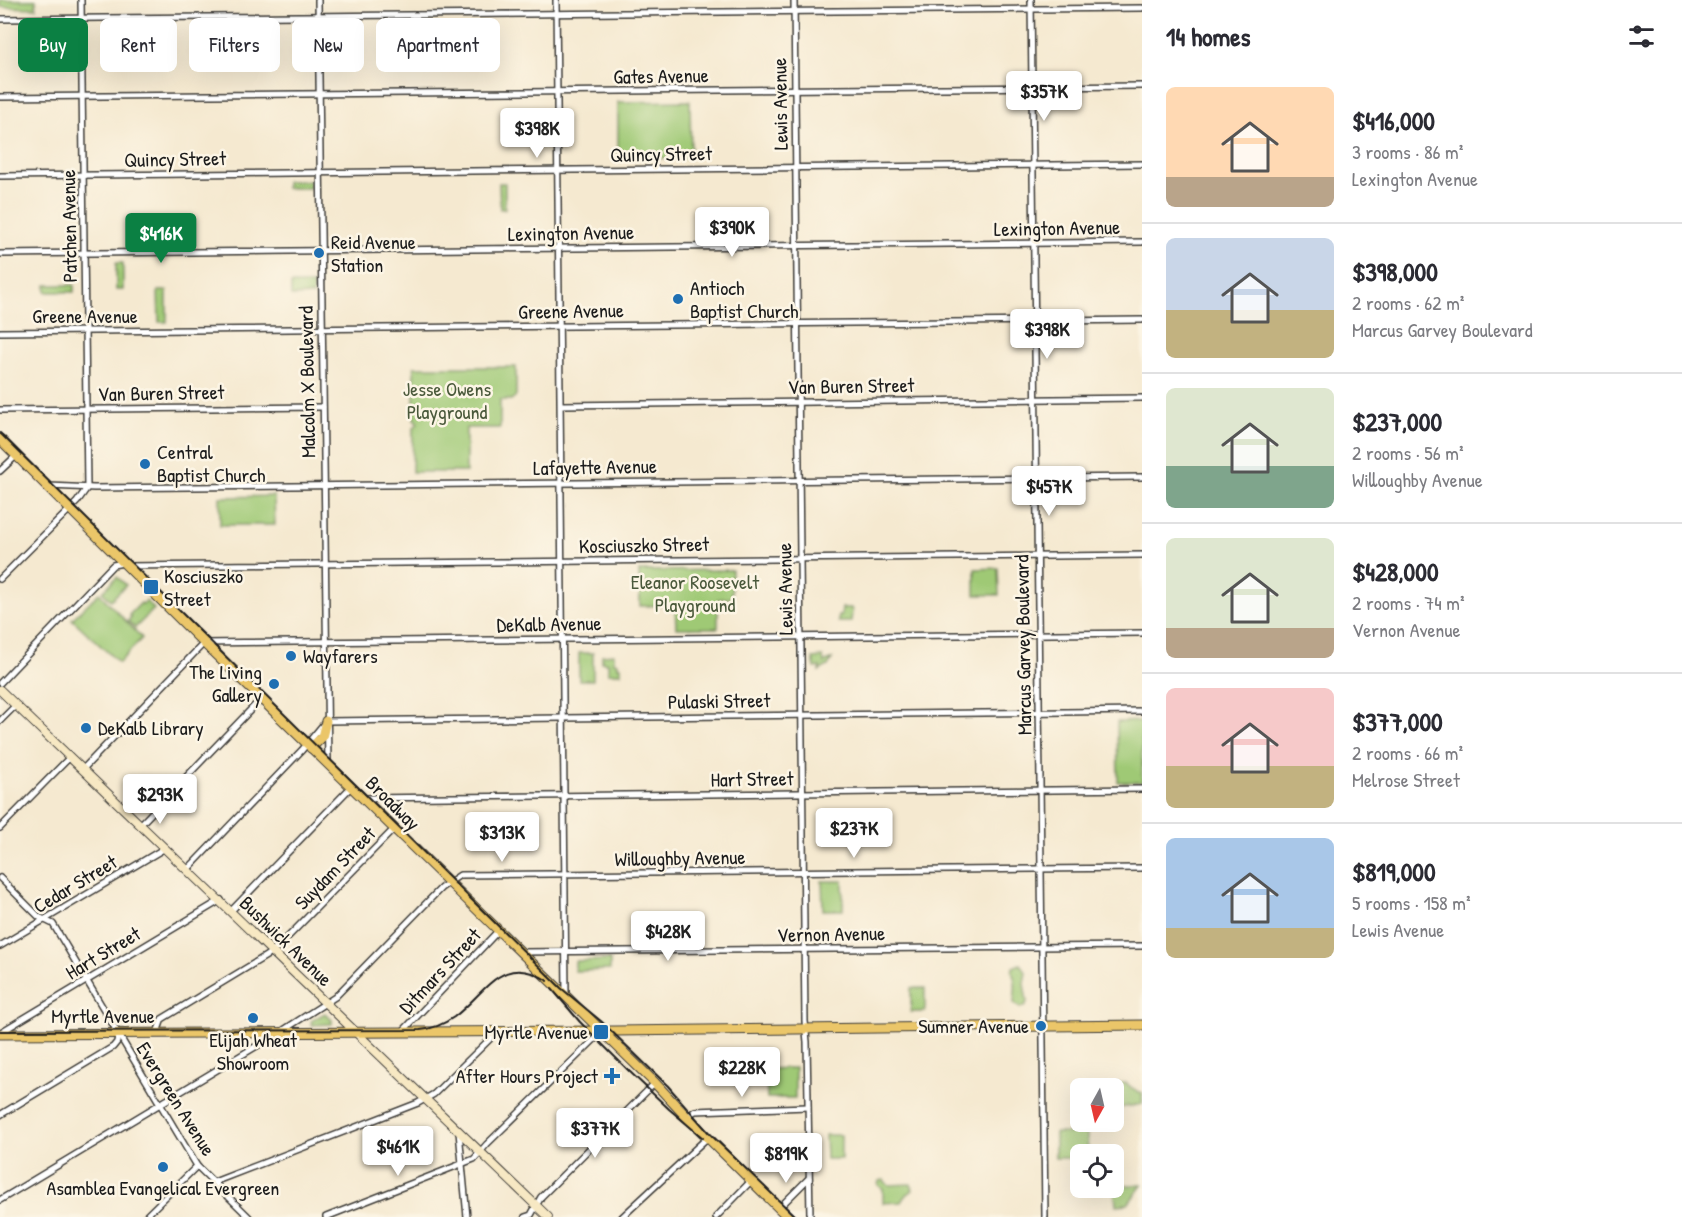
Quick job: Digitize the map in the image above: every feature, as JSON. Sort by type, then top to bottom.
[{"type":"main road","name":"Broadway","points":[[0,438],[204,643],[603,1031],[788,1217]]},
{"type":"main road","name":"Bushwick Avenue","points":[[0,690],[221,900],[548,1217]]},
{"type":"main road","points":[[309,746],[322,737],[326,721]]},
{"type":"main road","name":"Myrtle Avenue","points":[[0,1033],[603,1031],[1142,1025]]},
{"type":"street","name":"Patchen Avenue","points":[[81,0],[81,18]]},
{"type":"street","name":"Malcolm X Boulevard","points":[[318,0],[328,764]]},
{"type":"street","points":[[556,0],[566,996]]},
{"type":"street","name":"Lewis Avenue","points":[[794,0],[804,949],[810,1217]]},
{"type":"street","name":"Marcus Garvey Boulevard","points":[[1031,0],[1045,1217]]},
{"type":"street","points":[[81,18],[1142,8]]},
{"type":"street","points":[[0,19],[18,19]]},
{"type":"street","name":"Patchen Avenue","points":[[82,72],[87,488]]},
{"type":"street","name":"Gates Avenue","points":[[0,97],[1142,86]]},
{"type":"street","name":"Quincy Street","points":[[0,176],[1142,164]]},
{"type":"street","name":"Lexington Avenue","points":[[0,254],[1142,242]]},
{"type":"street","name":"Greene Avenue","points":[[0,332],[1142,320]]},
{"type":"street","name":"Van Buren Street","points":[[561,405],[1142,398]]},
{"type":"street","name":"Van Buren Street","points":[[0,410],[322,407]]},
{"type":"street","points":[[0,471],[16,454]]},
{"type":"street","name":"Lafayette Avenue","points":[[47,486],[87,488],[1142,477]]},
{"type":"street","points":[[0,579],[70,509],[87,488]]},
{"type":"street","name":"Kosciuszko Street","points":[[127,564],[147,566],[1142,555]]},
{"type":"street","points":[[0,683],[113,564],[127,564]]},
{"type":"street","points":[[141,578],[147,566]]},
{"type":"street","name":"DeKalb Avenue","points":[[204,643],[1142,633]]},
{"type":"street","points":[[83,769],[204,643]]},
{"type":"street","points":[[141,824],[261,699]]},
{"type":"street","points":[[0,721],[16,705]]},
{"type":"street","name":"Pulaski Street","points":[[326,721],[1142,711]]},
{"type":"street","points":[[188,869],[309,746]]},
{"type":"street","points":[[0,828],[70,757]]},
{"type":"street","points":[[231,911],[351,787]]},
{"type":"street","name":"Hart Street","points":[[362,798],[1142,789]]},
{"type":"street","name":"Suydam Street","points":[[157,1033],[162,1019],[273,951],[394,829]]},
{"type":"street","name":"Cedar Street","points":[[0,946],[165,848]]},
{"type":"street","name":"Willoughby Avenue","points":[[279,1033],[327,1003],[449,883],[460,875],[1142,868]]},
{"type":"street","name":"Evergreen Avenue","points":[[0,878],[39,917],[53,924],[197,1166],[249,1217]]},
{"type":"street","name":"Hart Street","points":[[0,1033],[221,900]]},
{"type":"street","name":"Ditmars Street","points":[[403,1031],[498,931]]},
{"type":"street","name":"Vernon Avenue","points":[[520,952],[1142,946]]},
{"type":"street","points":[[214,1182],[426,1099],[434,1094],[498,1031]]},
{"type":"street","points":[[326,1217],[474,1159],[603,1031]]},
{"type":"street","points":[[0,1200],[260,1044],[266,1033]]},
{"type":"street","points":[[0,1115],[113,1047],[117,1042],[118,1034]]},
{"type":"street","points":[[525,1217],[531,1215],[541,1197],[655,1083]]},
{"type":"street","points":[[687,1117],[695,1111],[808,1107]]},
{"type":"street","points":[[459,1131],[467,1217]]},
{"type":"street","points":[[622,1217],[707,1138]]},
{"type":"street","points":[[145,1217],[197,1166]]},
{"type":"street","points":[[779,1208],[809,1178]]},
{"type":"street","points":[[716,1217],[752,1180]]},
{"type":"green space","points":[[0,0],[36,0],[36,8],[0,7]]},
{"type":"green space","points":[[690,101],[691,158],[618,158],[618,102]]},
{"type":"green space","points":[[286,181],[310,181],[310,188],[286,188]]},
{"type":"green space","points":[[499,183],[505,183],[505,209],[500,209]]},
{"type":"green space","points":[[116,263],[123,263],[123,290],[116,290]]},
{"type":"green space","points":[[291,284],[313,284],[313,295],[291,296]]},
{"type":"green space","points":[[46,285],[74,285],[74,292],[46,292]]},
{"type":"green space","points":[[158,291],[167,291],[167,322],[159,322]]},
{"type":"green space","name":"Jesse Owens Playground","points":[[414,367],[516,367],[516,396],[511,400],[500,400],[500,428],[466,428],[466,472],[412,472],[413,429],[418,423],[414,419]]},
{"type":"green space","points":[[274,496],[275,525],[220,525],[220,497]]},
{"type":"green space","points":[[998,568],[999,595],[975,595],[975,569]]},
{"type":"green space","name":"Eleanor Roosevelt Playground","points":[[732,570],[732,598],[718,599],[718,628],[676,628],[675,605],[640,606],[639,571]]},
{"type":"green space","points":[[117,577],[126,585],[111,600],[102,592]]},
{"type":"green space","points":[[99,593],[142,638],[119,663],[72,619]]},
{"type":"green space","points":[[146,601],[154,609],[135,628],[128,621],[131,617],[129,615]]},
{"type":"green space","points":[[842,608],[851,608],[851,622],[838,622]]},
{"type":"green space","points":[[579,653],[593,653],[593,680],[579,680]]},
{"type":"green space","points":[[614,654],[614,662],[621,667],[621,673],[608,673],[608,663],[602,662],[602,655]]},
{"type":"green space","points":[[823,657],[824,663],[832,659],[828,666],[819,671],[820,667],[815,668],[813,658]]},
{"type":"green space","points":[[1142,721],[1142,782],[1118,782],[1117,722]]},
{"type":"green space","points":[[822,881],[843,881],[843,910],[823,910]]},
{"type":"green space","points":[[610,960],[610,970],[575,971],[575,961]]},
{"type":"green space","points":[[1020,964],[1026,972],[1024,984],[1027,1001],[1026,1005],[1020,1008],[1014,1003],[1015,985],[1012,971],[1013,967]]},
{"type":"green space","points":[[911,988],[925,988],[925,1012],[911,1012]]},
{"type":"green space","points":[[325,1013],[332,1020],[332,1024],[312,1025],[311,1021]]},
{"type":"green space","points":[[795,1068],[795,1098],[767,1098],[766,1069]]},
{"type":"green space","points":[[1124,1083],[1138,1093],[1142,1093],[1142,1104],[1124,1107]]},
{"type":"green space","points":[[1055,1133],[1087,1133],[1088,1144],[1070,1144],[1070,1158],[1055,1158]]},
{"type":"green space","points":[[825,1135],[841,1135],[841,1159],[826,1159]]},
{"type":"green space","points":[[884,1180],[888,1185],[911,1184],[913,1190],[901,1202],[883,1203],[883,1189],[878,1185],[879,1181]]},
{"type":"green space","points":[[1124,1185],[1142,1185],[1128,1204],[1116,1205],[1115,1198],[1124,1198]]},
{"type":"railway","points":[[0,433],[561,988],[602,1022],[668,1086],[709,1133],[796,1217]]},
{"type":"railway","points":[[0,1031],[420,1030],[438,1026],[454,1017],[486,987],[506,973],[518,971],[532,973],[548,981]]},
{"type":"railway","points":[[552,989],[580,1022],[628,1070],[703,1138]]},
{"type":"place","name":"Reid Avenue Station","points":[[319,253]]},
{"type":"place","name":"Antioch Baptist Church","points":[[678,299]]},
{"type":"place","name":"Central Baptist Church","points":[[145,464]]},
{"type":"place","name":"Kosciuszko Street","points":[[151,587]]},
{"type":"place","name":"Wayfarers","points":[[291,656]]},
{"type":"place","name":"The Living Gallery","points":[[274,684]]},
{"type":"place","name":"DeKalb Library","points":[[86,728]]},
{"type":"place","name":"Elijah Wheat Showroom","points":[[253,1018]]},
{"type":"place","name":"Sumner Avenue","points":[[1041,1026]]},
{"type":"place","name":"Myrtle Avenue","points":[[601,1032]]},
{"type":"place","name":"After Hours Project","points":[[612,1076]]},
{"type":"place","name":"Asamblea Evangelical Evergreen","points":[[163,1167]]}]
